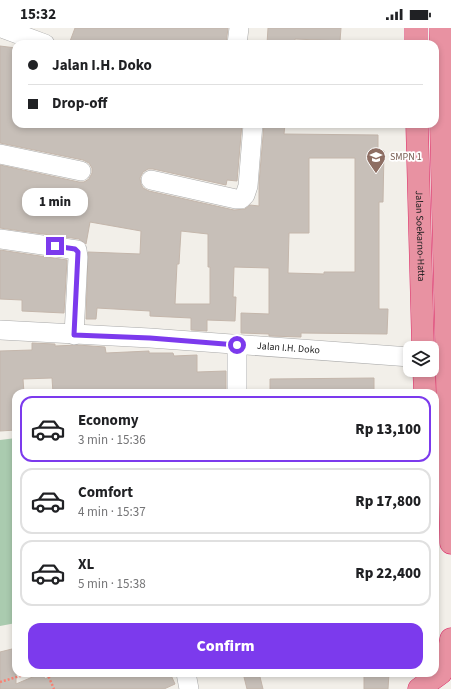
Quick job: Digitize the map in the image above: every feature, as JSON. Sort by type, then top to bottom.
[{"type":"highway","points":[[416,28],[416,40]]},
{"type":"highway","points":[[441,28],[440,84],[443,357],[451,543]]},
{"type":"highway","name":"Jalan Soekarno-Hatta","points":[[417,128],[423,341]]},
{"type":"highway","points":[[424,377],[425,389]]},
{"type":"highway","points":[[439,674],[441,673],[448,655],[451,639]]},
{"type":"highway","points":[[424,682],[433,677]]},
{"type":"street","points":[[237,40],[238,28]]},
{"type":"street","points":[[9,29],[35,40]]},
{"type":"street","points":[[151,180],[241,199],[248,186],[253,128]]},
{"type":"street","points":[[0,154],[81,171]]},
{"type":"street","points":[[0,239],[77,250],[78,257],[74,335]]},
{"type":"street","name":"Jalan I.H. Doko","points":[[0,330],[150,338],[403,357]]},
{"type":"street","points":[[237,345],[237,389]]},
{"type":"street","points":[[187,677],[189,689]]},
{"type":"path","points":[[0,682],[17,677]]},
{"type":"path","points":[[49,677],[54,689]]},
{"type":"green space","points":[[12,438],[12,624],[0,626],[0,440]]},
{"type":"building","points":[[75,28],[228,28],[226,40],[70,40]]},
{"type":"building","points":[[268,28],[341,28],[340,40],[267,40]]},
{"type":"building","points":[[0,46],[12,48],[12,128],[242,128],[237,181],[227,180],[226,185],[148,169],[143,172],[140,178],[143,188],[149,191],[234,210],[245,209],[250,205],[259,206],[259,183],[264,128],[285,128],[284,134],[378,135],[378,151],[384,151],[383,202],[379,202],[379,309],[388,309],[387,334],[301,333],[301,337],[241,333],[241,313],[269,314],[269,268],[234,267],[233,297],[236,297],[235,321],[207,320],[207,331],[191,330],[191,318],[150,316],[150,311],[97,308],[96,319],[86,319],[88,252],[140,254],[141,231],[90,222],[86,244],[79,239],[0,228],[0,165],[84,182],[89,179],[92,173],[92,168],[89,163],[83,160],[0,143]],"holes":[[[309,158],[355,158],[355,272],[324,272],[324,274],[288,273],[289,233],[309,233]],[[181,231],[208,234],[210,304],[175,304],[177,264],[179,264]]]},
{"type":"building","points":[[0,250],[67,260],[64,313],[22,311],[22,300],[0,299]]},
{"type":"building","points":[[32,343],[55,344],[55,346],[78,345],[105,347],[106,353],[149,351],[149,353],[173,353],[174,356],[197,355],[197,372],[226,371],[226,389],[53,389],[52,378],[23,379],[24,389],[12,389],[12,430],[0,431],[0,351],[32,350]]},
{"type":"building","points":[[374,378],[374,389],[270,389],[270,379]]},
{"type":"building","points":[[12,649],[12,677],[16,677],[16,684],[33,677],[44,677],[45,679],[49,677],[172,677],[175,684],[164,689],[0,689],[0,652]]},
{"type":"building","points":[[244,677],[260,677],[263,689],[247,689]]},
{"type":"building","points":[[364,677],[389,677],[388,689],[364,689]]},
{"type":"place","name":"SMPN 1","points":[[376,174]]},
{"type":"route","points":[[55,246],[75,249],[78,252],[74,335],[150,338],[237,345]]}]
